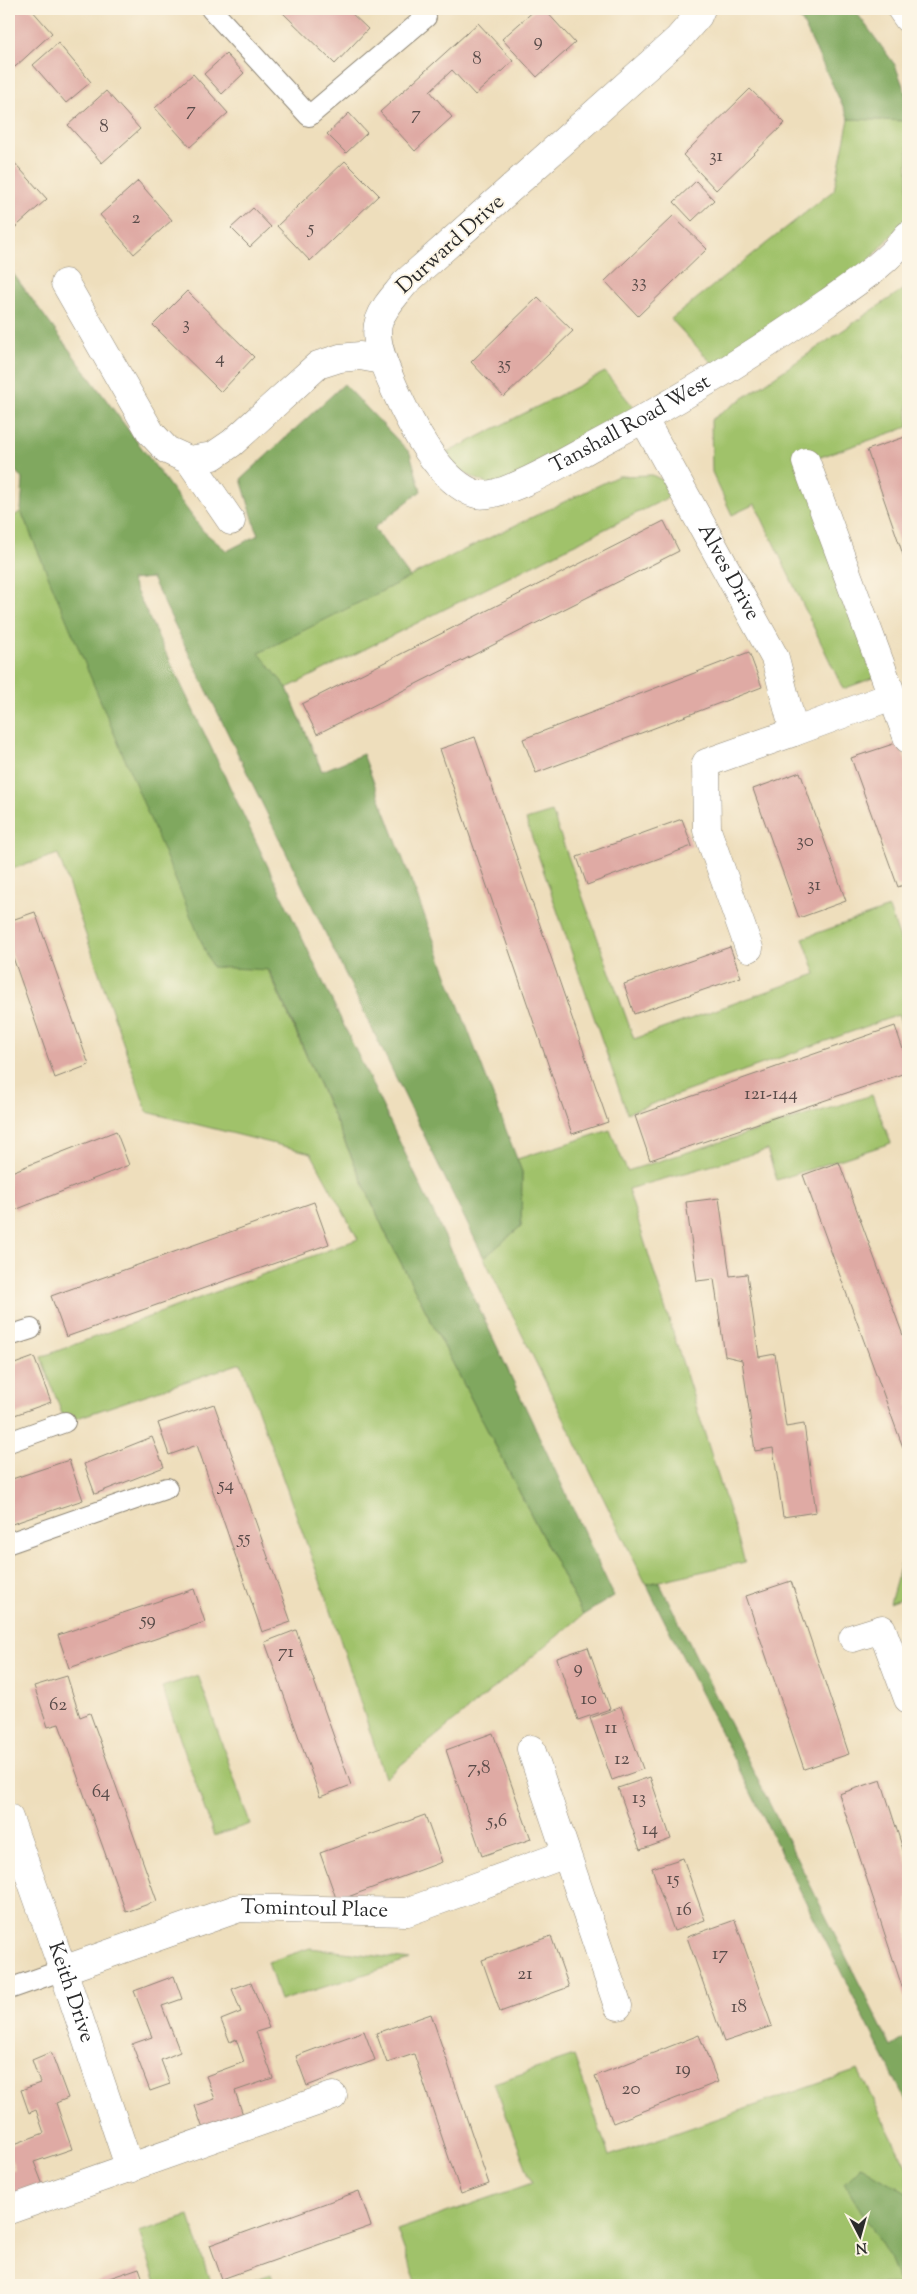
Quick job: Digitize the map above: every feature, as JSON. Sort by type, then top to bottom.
[{"type":"street","name":"Durward Drive","points":[[382,360],[378,322],[390,301],[406,284],[678,39],[698,16],[701,9]]},
{"type":"street","points":[[901,9],[908,19]]},
{"type":"street","name":"Tanshall Road West","points":[[382,360],[396,392],[434,460],[453,482],[477,494],[502,491],[530,480],[644,420],[722,374],[800,323],[868,273],[899,248],[908,234]]},
{"type":"street","points":[[65,283],[151,433],[168,450],[189,460],[231,522]]},
{"type":"street","points":[[189,460],[213,456],[232,443],[318,364],[340,358],[360,356],[382,360]]},
{"type":"street","name":"Alves Drive","points":[[644,420],[775,658],[794,732]]},
{"type":"street","points":[[806,462],[908,739]]},
{"type":"street","points":[[749,948],[707,830],[706,763],[892,696]]},
{"type":"street","points":[[853,1638],[882,1629],[908,1699]]},
{"type":"street","points":[[531,1749],[618,2006]]},
{"type":"street","name":"Keith Drive","points":[[9,1818],[63,1970],[130,2169]]},
{"type":"street","name":"Tomintoul Place","points":[[63,1970],[239,1908],[407,1912],[566,1854]]},
{"type":"street","points":[[9,2210],[333,2096]]},
{"type":"lane","points":[[210,9],[309,116],[426,17]]},
{"type":"lane","points":[[9,1336],[31,1329]]},
{"type":"lane","points":[[9,1442],[65,1422]]},
{"type":"lane","points":[[9,1543],[167,1488]]},
{"type":"lane","points":[[9,1989],[63,1970]]},
{"type":"green space","points":[[792,9],[854,9],[895,65],[908,99],[908,121],[849,119],[803,23]]},
{"type":"green space","points":[[849,119],[908,121],[908,217],[865,265],[722,374],[671,319],[834,190]]},
{"type":"green space","points":[[9,268],[203,531],[227,551],[258,535],[241,479],[344,384],[410,453],[421,491],[374,528],[410,577],[259,653],[287,688],[322,771],[363,754],[522,1172],[521,1226],[484,1258],[152,578],[131,580],[477,1304],[614,1596],[583,1615],[384,1230],[269,970],[212,967],[21,511],[23,480],[9,463]]},
{"type":"green space","points":[[908,286],[908,427],[806,462],[884,674],[843,689],[755,504],[732,515],[712,472],[711,420]]},
{"type":"green space","points":[[605,372],[644,420],[502,491],[435,459]]},
{"type":"green space","points":[[652,475],[683,490],[287,688],[258,653],[441,561],[618,476]]},
{"type":"green space","points":[[21,511],[63,608],[268,970],[384,1230],[583,1615],[385,1778],[331,1611],[241,1363],[65,1422],[41,1357],[358,1239],[311,1153],[147,1112],[58,854],[9,870],[9,520]]},
{"type":"green space","points":[[552,812],[634,1039],[816,974],[803,938],[889,908],[908,961],[908,1042],[898,1015],[627,1113],[526,820]]},
{"type":"green space","points":[[872,1095],[891,1143],[777,1180],[767,1150],[628,1189],[745,1562],[646,1584],[484,1258],[521,1226],[522,1172],[517,1159],[610,1130],[627,1171]]},
{"type":"green space","points":[[908,1561],[908,1596],[890,1603],[901,1564]]},
{"type":"green space","points":[[659,1582],[891,2047],[908,2036],[908,2105],[646,1584]]},
{"type":"green space","points":[[198,1675],[250,1824],[214,1836],[162,1687]]},
{"type":"green space","points":[[310,1948],[410,1960],[280,2001],[268,1962]]},
{"type":"green space","points":[[574,2056],[609,2156],[858,2070],[908,2170],[908,2285],[417,2285],[397,2230],[532,2183],[494,2083]]},
{"type":"green space","points":[[861,2166],[908,2194],[908,2285],[900,2285],[888,2255],[844,2183]]},
{"type":"green space","points":[[189,2216],[211,2285],[157,2285],[139,2232]]},
{"type":"green space","points":[[271,2274],[275,2285],[240,2285]]},
{"type":"building","points":[[9,9],[31,9],[52,33],[15,67],[9,60]]},
{"type":"building","points":[[279,9],[347,9],[368,29],[335,64]]},
{"type":"building","points":[[536,9],[544,9],[575,43],[537,77],[502,39]]},
{"type":"building","points":[[478,23],[513,61],[475,95],[452,70],[430,91],[452,117],[415,151],[380,112]]},
{"type":"building","points":[[58,43],[91,82],[66,103],[33,65]]},
{"type":"building","points":[[226,54],[244,73],[222,94],[204,74]]},
{"type":"building","points":[[193,74],[228,113],[190,147],[155,108]]},
{"type":"building","points":[[750,89],[785,123],[716,190],[683,155]]},
{"type":"building","points":[[106,91],[140,129],[102,163],[68,125]]},
{"type":"building","points":[[349,113],[367,133],[346,153],[327,134]]},
{"type":"building","points":[[12,160],[47,199],[9,233],[9,164]]},
{"type":"building","points":[[345,161],[379,195],[310,261],[277,226]]},
{"type":"building","points":[[138,181],[172,220],[134,254],[100,215]]},
{"type":"building","points":[[696,181],[714,200],[692,221],[674,202]]},
{"type":"building","points":[[253,208],[271,227],[250,247],[231,228]]},
{"type":"building","points":[[673,216],[707,249],[638,316],[605,281]]},
{"type":"building","points":[[187,291],[254,357],[221,392],[153,325]]},
{"type":"building","points":[[538,297],[573,331],[504,397],[471,362]]},
{"type":"building","points":[[908,436],[908,569],[867,450]]},
{"type":"building","points":[[664,521],[679,551],[317,734],[302,704]]},
{"type":"building","points":[[749,652],[762,687],[536,773],[523,739]]},
{"type":"building","points":[[475,737],[608,1122],[572,1134],[440,749]]},
{"type":"building","points":[[899,742],[908,768],[908,883],[898,887],[851,758]]},
{"type":"building","points":[[800,772],[846,901],[799,918],[753,789]]},
{"type":"building","points":[[682,819],[692,846],[587,885],[577,857]]},
{"type":"building","points":[[35,912],[89,1065],[55,1078],[9,946],[9,921]]},
{"type":"building","points":[[730,947],[741,977],[634,1014],[624,984]]},
{"type":"building","points":[[895,1026],[908,1064],[908,1072],[650,1160],[635,1116]]},
{"type":"building","points":[[116,1131],[129,1165],[15,1210],[9,1194],[9,1173]]},
{"type":"building","points":[[839,1162],[908,1349],[908,1461],[803,1175]]},
{"type":"building","points":[[719,1198],[730,1276],[747,1274],[759,1357],[775,1354],[786,1427],[804,1424],[816,1512],[783,1517],[773,1448],[755,1451],[742,1360],[725,1356],[714,1279],[697,1281],[686,1202]]},
{"type":"building","points":[[314,1202],[329,1244],[66,1337],[51,1296]]},
{"type":"building","points":[[34,1357],[51,1402],[9,1417],[9,1366]]},
{"type":"building","points":[[214,1404],[291,1622],[262,1632],[197,1445],[169,1455],[158,1423]]},
{"type":"building","points":[[152,1437],[164,1467],[95,1494],[84,1464]]},
{"type":"building","points":[[69,1460],[83,1500],[9,1525],[9,1480]]},
{"type":"building","points":[[791,1581],[849,1754],[804,1769],[746,1596]]},
{"type":"building","points":[[194,1589],[205,1622],[69,1668],[58,1635]]},
{"type":"building","points":[[296,1630],[351,1785],[320,1797],[265,1642]]},
{"type":"building","points":[[588,1647],[610,1709],[578,1720],[557,1658]]},
{"type":"building","points":[[67,1676],[80,1717],[90,1713],[157,1901],[126,1912],[59,1724],[48,1727],[34,1686]]},
{"type":"building","points":[[621,1707],[643,1769],[612,1780],[590,1718]]},
{"type":"building","points":[[493,1733],[531,1839],[482,1856],[446,1750]]},
{"type":"building","points":[[650,1777],[671,1839],[640,1850],[618,1788]]},
{"type":"building","points":[[881,1780],[908,1865],[907,2002],[839,1794]]},
{"type":"building","points":[[425,1815],[442,1862],[337,1901],[320,1853]]},
{"type":"building","points":[[683,1858],[705,1920],[674,1931],[652,1868]]},
{"type":"building","points":[[735,1920],[772,2026],[724,2042],[687,1937]]},
{"type":"building","points":[[551,1936],[569,1987],[500,2012],[482,1960]]},
{"type":"building","points":[[174,1976],[182,1999],[162,2006],[180,2052],[161,2060],[170,2084],[150,2091],[132,2044],[152,2037],[134,1991]]},
{"type":"building","points":[[251,1982],[269,2028],[256,2032],[273,2078],[235,2091],[243,2115],[203,2129],[195,2106],[215,2099],[206,2076],[244,2062],[236,2039],[230,2042],[221,2020],[241,2012],[232,1989]]},
{"type":"building","points":[[431,2014],[489,2184],[461,2194],[414,2054],[387,2063],[376,2033]]},
{"type":"building","points":[[364,2031],[375,2060],[307,2086],[296,2056]]},
{"type":"building","points":[[699,2035],[718,2082],[613,2123],[595,2076]]},
{"type":"building","points":[[51,2052],[68,2098],[56,2103],[72,2149],[34,2162],[43,2185],[9,2197],[9,2171],[15,2169],[9,2154],[9,2146],[44,2133],[36,2110],[29,2113],[21,2090],[40,2083],[32,2060]]},
{"type":"building","points":[[359,2191],[371,2226],[222,2279],[210,2245]]},
{"type":"building","points":[[139,2268],[145,2285],[89,2285]]}]
